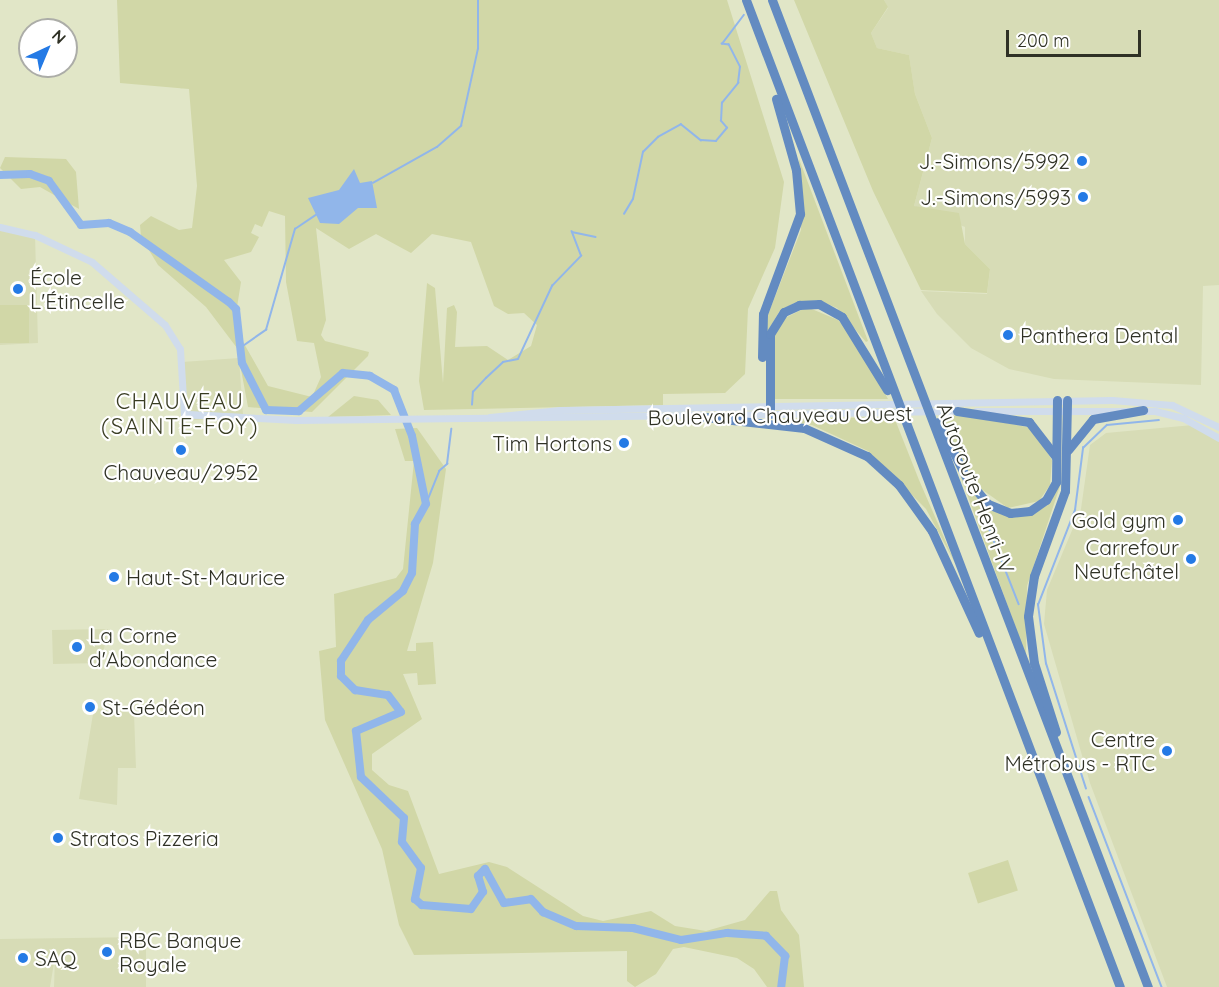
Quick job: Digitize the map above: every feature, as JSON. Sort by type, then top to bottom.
[{"type":"highway","name":"Autoroute Henri-IV","points":[[746,0],[1120,987]]},
{"type":"highway","name":"Autoroute Henri-IV","points":[[772,0],[1148,987]]},
{"type":"highway","points":[[751,17],[800,190],[794,239],[763,314],[766,410]]},
{"type":"highway","points":[[766,410],[768,342],[778,318],[806,303],[836,312],[872,357],[954,547]]},
{"type":"highway","points":[[896,327],[958,464],[988,504],[1010,513],[1038,506],[1054,489],[1062,404]]},
{"type":"highway","points":[[1062,404],[1067,453],[1062,503],[1034,576],[1028,616],[1040,685],[1077,801]]},
{"type":"highway","points":[[955,407],[1029,422],[1050,443],[1058,462]]},
{"type":"highway","points":[[1067,453],[1080,430],[1093,419],[1143,410]]},
{"type":"highway","points":[[696,416],[831,436],[867,456],[899,485],[947,557],[1050,803]]},
{"type":"main road","name":"Boulevard Chauveau Ouest","points":[[0,227],[35,235],[92,262],[165,325],[180,349],[184,414],[243,417],[402,418],[696,416],[766,410],[873,413],[955,407],[1062,404],[1143,410],[1183,418],[1219,438]]},
{"type":"main road","points":[[1062,404],[1160,402],[1219,427]]},
{"type":"main road","name":"Boulevard Chauveau Ouest","points":[[490,417],[873,405],[955,407]]},
{"type":"shaded area","points":[[117,0],[727,0],[784,182],[775,248],[748,309],[745,374],[725,393],[663,394],[663,405],[424,410],[419,381],[427,283],[435,288],[443,383],[447,308],[454,305],[457,312],[455,347],[487,346],[508,360],[531,346],[537,325],[524,313],[508,314],[494,306],[471,242],[432,234],[411,253],[376,234],[349,249],[316,228],[326,320],[321,335],[325,341],[369,352],[368,356],[312,412],[248,407],[237,348],[206,307],[158,265],[141,237],[140,225],[151,216],[179,230],[192,228],[197,186],[189,89],[120,83]],"holes":[[[269,211],[285,216],[286,282],[297,341],[314,343],[321,377],[312,397],[268,386],[234,326],[241,282],[224,260],[251,252],[259,237],[251,233],[255,224],[262,227]]]},
{"type":"shaded area","points":[[794,0],[884,0],[888,7],[871,33],[877,48],[909,55],[915,94],[932,138],[914,206],[959,213],[965,244],[990,269],[987,293],[921,290],[873,191]]},
{"type":"shaded area","points":[[884,0],[1219,0],[1219,285],[1203,286],[1201,385],[1054,379],[1009,369],[971,348],[937,314],[921,291],[987,294],[990,269],[965,244],[965,227],[914,206],[932,138],[915,94],[909,55],[877,48],[871,33],[888,8]]},
{"type":"shaded area","points":[[5,157],[66,159],[76,172],[79,209],[40,187],[21,189],[0,168]]},
{"type":"shaded area","points":[[799,159],[868,341],[866,342],[837,308],[818,300],[794,303],[779,312],[767,332],[764,325],[801,230]]},
{"type":"shaded area","name":"École L'Étincelle","points":[[0,227],[35,235],[38,343],[0,345]]},
{"type":"shaded area","points":[[0,305],[29,305],[29,343],[0,343]]},
{"type":"shaded area","points":[[807,307],[838,320],[853,335],[888,399],[775,399],[772,337],[785,318]]},
{"type":"shaded area","points":[[239,358],[243,417],[186,421],[182,362]]},
{"type":"shaded area","points":[[354,396],[378,400],[391,415],[328,417]]},
{"type":"shaded area","points":[[965,415],[1032,428],[1052,460],[1050,485],[1039,501],[1008,508],[977,486],[939,417]]},
{"type":"shaded area","points":[[894,417],[956,565],[926,509],[868,451],[812,425],[771,419]]},
{"type":"shaded area","points":[[1193,425],[1219,442],[1219,987],[1167,987],[1090,783],[1044,624],[1047,590],[1081,509],[1090,445],[1106,433]]},
{"type":"shaded area","points":[[417,428],[446,469],[433,563],[407,651],[416,651],[416,643],[433,642],[436,684],[418,685],[417,673],[403,674],[422,719],[372,754],[372,770],[389,785],[408,791],[439,874],[489,862],[507,867],[583,916],[603,921],[651,911],[675,926],[706,931],[745,920],[770,891],[777,891],[781,910],[799,935],[804,987],[767,987],[754,969],[737,958],[684,947],[673,949],[656,974],[635,987],[627,981],[627,951],[414,955],[399,925],[382,849],[325,720],[319,651],[336,647],[334,594],[396,578],[403,569],[414,461],[405,461],[395,429]]},
{"type":"shaded area","points":[[959,472],[984,502],[1029,514],[1062,480],[1027,586],[1026,656]]},
{"type":"shaded area","points":[[108,629],[101,663],[53,664],[52,630]]},
{"type":"shaded area","points":[[94,708],[134,713],[136,768],[118,768],[117,805],[79,799]]},
{"type":"shaded area","points":[[1008,860],[1018,890],[978,903],[968,873]]},
{"type":"shaded area","points":[[146,937],[146,987],[54,987],[55,957],[50,987],[0,987],[0,939]]},
{"type":"water","points":[[354,169],[360,183],[372,181],[377,208],[358,208],[339,224],[320,223],[308,198],[339,190]]},
{"type":"waterway","points":[[373,183],[437,147],[461,126],[478,49],[478,0]]},
{"type":"waterway","points":[[624,214],[633,199],[643,152],[658,137],[681,124],[701,140],[716,141],[727,128],[721,121],[722,103],[738,83],[740,67],[729,45],[722,44],[744,15]]},
{"type":"waterway","points":[[0,175],[30,174],[49,181],[81,225],[109,223],[130,232],[229,302],[236,309],[242,363],[266,410],[299,411],[343,373],[370,376],[394,390],[412,436],[426,504],[415,524],[412,573],[403,591],[368,620],[341,661],[341,676],[355,690],[388,695],[401,712],[356,731],[361,777],[404,818],[402,842],[421,868],[415,899],[422,905],[471,909],[483,892],[478,876],[485,869],[504,903],[531,899],[543,912],[576,926],[633,928],[681,940],[727,933],[766,936],[785,956],[781,987]]},
{"type":"waterway","points":[[240,348],[266,330],[295,229],[317,214]]},
{"type":"waterway","points":[[472,405],[473,392],[486,378],[503,362],[518,359],[552,286],[581,256],[572,232],[595,237]]},
{"type":"waterway","points":[[1086,789],[1046,664],[1038,605],[1075,510],[1083,448],[1107,425],[1159,420]]},
{"type":"waterway","points":[[426,504],[439,471],[447,464],[451,429]]},
{"type":"waterway","points":[[982,510],[1019,604]]},
{"type":"waterway","points":[[1089,797],[1162,987]]},
{"type":"place","name":"J.-Simons/5992","points":[[1082,161]]},
{"type":"place","name":"J.-Simons/5993","points":[[1083,197]]},
{"type":"place","name":"École L'Étincelle","points":[[18,289]]},
{"type":"place","name":"Panthera Dental","points":[[1008,335]]},
{"type":"place","name":"Tim Hortons","points":[[624,443]]},
{"type":"place","name":"Chauveau/2952","points":[[181,450]]},
{"type":"place","name":"Gold gym","points":[[1178,520]]},
{"type":"place","name":"Carrefour Neufchâtel","points":[[1191,559]]},
{"type":"place","name":"Haut-St-Maurice","points":[[114,577]]},
{"type":"place","name":"La Corne d'Abondance","points":[[77,647]]},
{"type":"place","name":"St-Gédéon","points":[[90,707]]},
{"type":"place","name":"Centre Métrobus - RTC","points":[[1167,751]]},
{"type":"place","name":"Stratos Pizzeria","points":[[58,838]]},
{"type":"place","name":"RBC Banque Royale","points":[[107,952]]},
{"type":"place","name":"SAQ","points":[[23,958]]},
{"type":"district","name":"CHAUVEAU (SAINTE-FOY)","points":[[180,414]]}]
